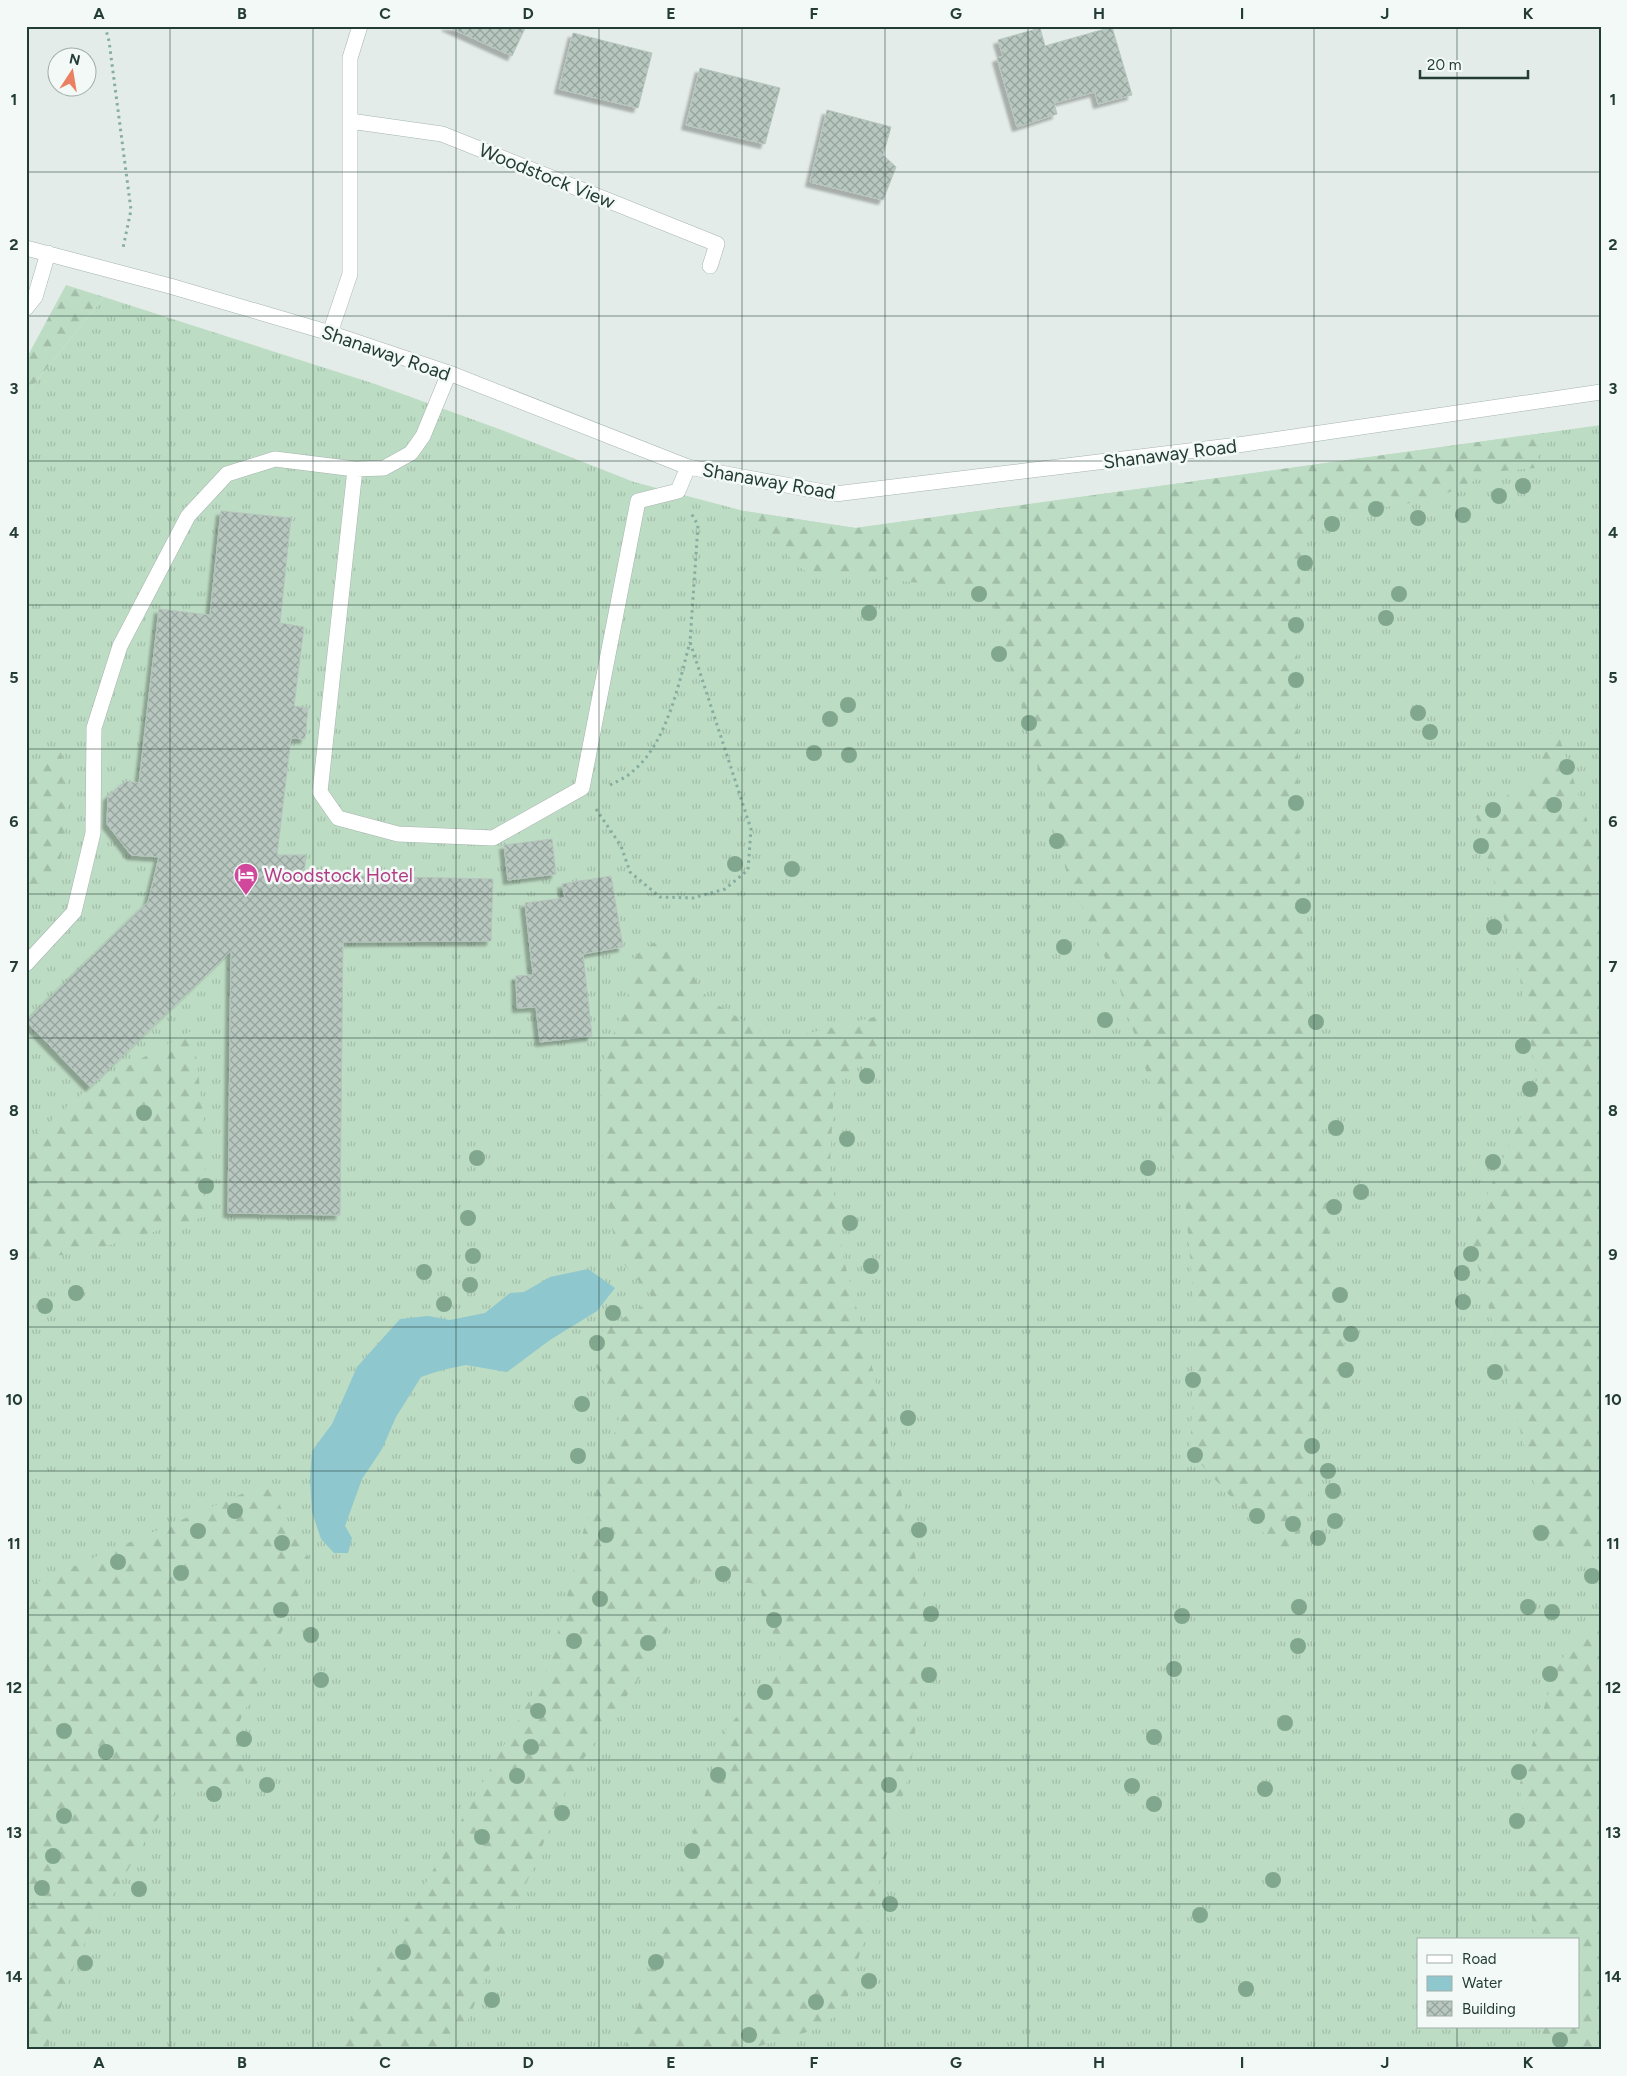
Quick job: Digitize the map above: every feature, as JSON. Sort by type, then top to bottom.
[{"type":"street","points":[[330,333],[350,274],[350,58],[360,26]]},
{"type":"street","name":"Woodstock View","points":[[350,121],[442,134],[717,244],[710,266]]},
{"type":"street","name":"Shanaway Road","points":[[26,248],[118,272],[330,333],[449,373],[688,467],[835,494],[1238,446],[1601,392]]},
{"type":"street","points":[[26,308],[35,297],[48,253]]},
{"type":"street","points":[[26,964],[74,912],[92,833],[94,728],[120,646],[188,516],[227,474],[275,459],[355,468],[384,468],[411,453],[423,436],[449,373]]},
{"type":"street","points":[[355,468],[320,792],[338,818],[398,834],[493,838],[582,788],[638,501],[678,491],[688,467]]},
{"type":"path","points":[[105,26],[109,42],[131,210],[118,272]]},
{"type":"path","points":[[678,491],[698,525],[690,642],[675,698],[658,741],[634,771],[610,785],[582,788],[621,846],[630,872],[660,897],[694,898],[725,889],[748,870],[751,829],[690,642]]},
{"type":"green space","points":[[66,285],[104,297],[26,394],[26,359]]},
{"type":"green space","points":[[104,297],[375,384],[499,429],[634,482],[744,511],[855,528],[1601,425],[1601,2050],[26,2050],[26,394]]},
{"type":"green space","points":[[1544,433],[1535,468],[1492,472],[1435,499],[1307,520],[1297,609],[1299,870],[1317,1129],[1345,1347],[1291,1563],[1190,1452],[1196,1324],[1184,1188],[1121,993],[1067,874],[990,591],[803,570],[744,511],[856,528]]},
{"type":"green space","points":[[1554,722],[1601,861],[1601,1573],[1593,1556],[1550,1546],[1470,1235],[1537,1080],[1519,973],[1476,816],[1534,778]]},
{"type":"green space","points":[[61,752],[70,794],[60,866],[26,895],[26,771]]},
{"type":"green space","points":[[667,934],[708,999],[777,1041],[878,1016],[884,1043],[834,1088],[830,1165],[843,1256],[883,1409],[929,1619],[911,1766],[847,2000],[824,2027],[746,2050],[624,2050],[725,1731],[781,1663],[759,1584],[697,1578],[651,1661],[573,1774],[455,2050],[335,2050],[386,1953],[550,1664],[583,1532],[620,1415],[584,1342],[654,1299],[617,1256],[603,1176],[600,1070],[627,998],[634,956]]},
{"type":"green space","points":[[193,1030],[206,1139],[203,1217],[90,1251],[26,1260],[26,1142],[90,1087]]},
{"type":"green space","points":[[267,1483],[313,1565],[238,1725],[246,1785],[178,1784],[77,1957],[47,2050],[26,2050],[26,1587]]},
{"type":"green space","points":[[1601,1610],[1601,2050],[1544,2050],[1542,2028],[1580,2028],[1580,1938],[1534,1938],[1520,1783],[1558,1664]]},
{"type":"water","points":[[588,1269],[615,1288],[597,1311],[550,1340],[507,1372],[466,1365],[421,1377],[396,1417],[382,1449],[362,1479],[345,1526],[352,1538],[348,1553],[334,1553],[321,1539],[312,1512],[310,1479],[312,1451],[332,1424],[357,1367],[400,1319],[428,1316],[450,1320],[485,1313],[510,1293],[524,1292],[550,1277]]},
{"type":"building","points":[[446,26],[526,26],[512,56]]},
{"type":"building","points":[[1112,27],[1132,95],[1098,104],[1095,92],[1054,103],[1057,114],[1017,127],[997,58],[1003,56],[998,40],[1040,28],[1045,46]]},
{"type":"building","points":[[573,33],[652,53],[638,108],[559,89]]},
{"type":"building","points":[[700,68],[780,88],[765,144],[686,125]]},
{"type":"building","points":[[827,110],[891,127],[883,155],[896,167],[883,200],[810,182]]},
{"type":"building","points":[[221,511],[291,518],[280,623],[304,627],[294,706],[308,708],[305,739],[291,738],[277,855],[306,855],[304,875],[493,879],[491,941],[343,942],[340,1215],[228,1213],[231,951],[90,1087],[26,1021],[148,902],[159,857],[131,855],[107,824],[108,796],[126,781],[139,783],[159,609],[210,615]]},
{"type":"building","points":[[552,839],[556,874],[508,880],[504,845]]},
{"type":"building","points":[[611,876],[623,947],[583,954],[592,1036],[540,1042],[536,1007],[517,1008],[516,976],[533,975],[525,903],[565,898],[562,884]]},
{"type":"place","name":"Woodstock Hotel","points":[[246,896]]}]
